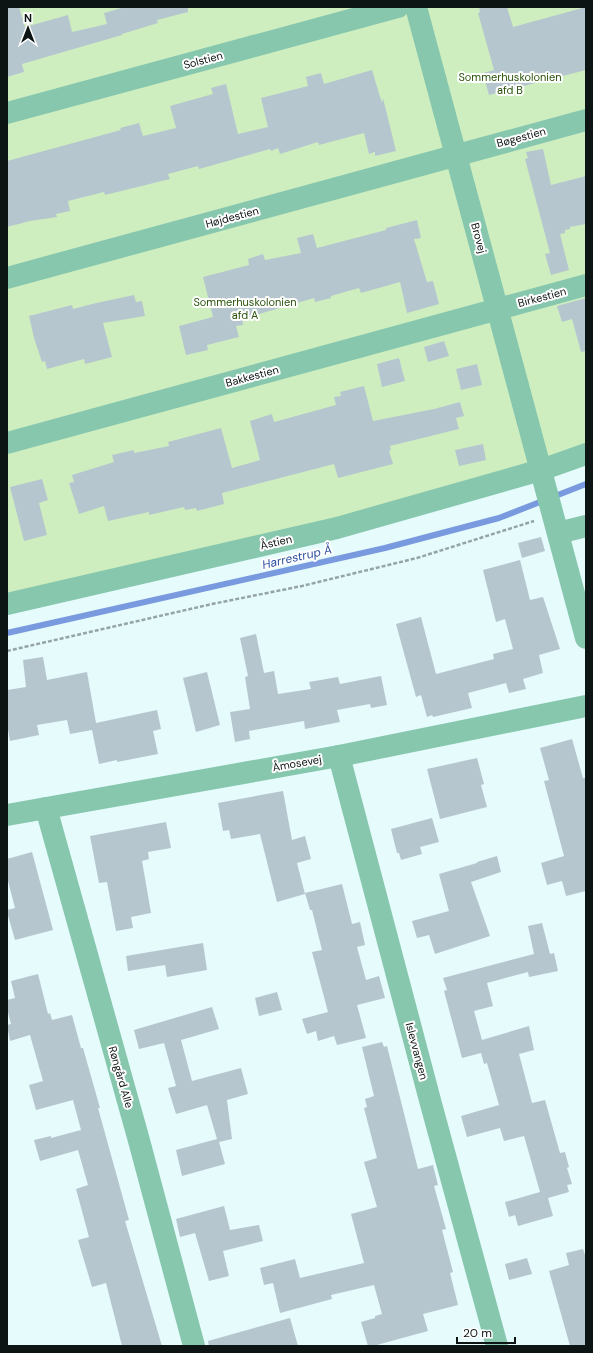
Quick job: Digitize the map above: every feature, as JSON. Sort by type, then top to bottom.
[{"type":"street","name":"Solstien","points":[[7,113],[398,7]]},
{"type":"street","name":"Brovej","points":[[416,7],[586,638]]},
{"type":"street","name":"Bøgestien","points":[[456,155],[586,120]]},
{"type":"street","name":"Højdestien","points":[[7,278],[456,155]]},
{"type":"street","name":"Birkestien","points":[[498,309],[586,285]]},
{"type":"street","name":"Bakkestien","points":[[7,443],[498,309]]},
{"type":"street","name":"Åstien","points":[[7,604],[337,528],[542,473],[586,454]]},
{"type":"street","points":[[556,524],[586,526]]},
{"type":"street","name":"Åmosevej","points":[[7,815],[339,756],[586,706]]},
{"type":"street","name":"Islevvangen","points":[[339,756],[497,1346]]},
{"type":"street","name":"Røngård Alle","points":[[46,808],[138,1137],[194,1346]]},
{"type":"path","points":[[7,651],[212,604],[302,586],[556,524]]},
{"type":"green space","name":"Sommerhuskolonien afd A","points":[[7,7],[586,7],[586,464],[7,612]]},
{"type":"building","points":[[7,7],[19,7],[25,27],[68,15],[72,32],[107,24],[104,13],[125,7],[188,7],[188,12],[157,20],[158,23],[122,35],[22,64],[24,72],[7,77]]},
{"type":"building","points":[[479,7],[507,7],[513,27],[586,7],[586,70],[489,95],[483,73],[494,70],[478,13],[480,12]]},
{"type":"building","points":[[372,70],[382,103],[383,98],[396,151],[375,156],[375,152],[369,154],[364,133],[319,145],[318,142],[280,154],[278,148],[271,151],[270,149],[199,169],[198,166],[168,174],[170,179],[105,195],[104,192],[68,201],[70,211],[56,214],[57,217],[30,221],[7,227],[7,161],[121,130],[120,128],[139,123],[143,136],[176,128],[170,106],[213,94],[211,88],[226,84],[238,134],[268,127],[261,98],[308,86],[306,77],[321,73],[324,84]]},
{"type":"building","points":[[543,149],[551,185],[586,176],[586,224],[570,227],[570,229],[565,230],[565,233],[560,234],[569,270],[551,275],[545,254],[550,253],[525,159],[528,158],[526,152]]},
{"type":"building","points":[[417,220],[421,238],[414,239],[427,282],[433,281],[439,304],[407,313],[400,282],[361,293],[359,288],[331,296],[331,298],[315,302],[314,298],[242,319],[243,325],[236,326],[239,337],[207,345],[208,350],[186,355],[179,326],[213,317],[203,277],[249,265],[248,259],[263,254],[265,260],[301,253],[297,238],[313,234],[317,248],[386,230],[386,228]]},
{"type":"building","points":[[134,295],[136,302],[142,301],[145,316],[103,323],[112,357],[85,364],[84,359],[47,369],[45,361],[42,362],[29,316],[72,305],[73,309]]},
{"type":"building","points":[[586,298],[586,351],[581,352],[572,319],[562,322],[557,306]]},
{"type":"building","points":[[444,341],[449,356],[428,362],[424,347]]},
{"type":"building","points":[[399,358],[405,381],[382,387],[377,364]]},
{"type":"building","points":[[477,364],[482,385],[461,390],[456,369]]},
{"type":"building","points":[[364,386],[373,421],[434,409],[460,402],[464,416],[456,418],[459,429],[390,446],[391,450],[389,451],[393,464],[338,478],[334,464],[222,493],[224,504],[197,511],[196,508],[185,510],[184,507],[149,515],[149,512],[108,521],[104,506],[79,514],[69,483],[74,482],[72,475],[114,462],[112,455],[134,450],[134,453],[169,446],[168,442],[221,428],[232,468],[260,460],[250,421],[272,414],[274,422],[336,405],[334,397],[341,396],[340,392]]},
{"type":"building","points":[[483,444],[486,460],[459,466],[455,450]]},
{"type":"building","points":[[42,479],[48,500],[39,503],[47,535],[24,541],[10,487]]},
{"type":"building","points":[[541,537],[545,551],[522,558],[518,543]]},
{"type":"building","points":[[520,560],[530,600],[543,597],[560,649],[539,655],[543,673],[523,679],[526,689],[509,693],[506,683],[468,693],[472,708],[427,717],[421,695],[416,697],[396,624],[421,617],[436,674],[494,659],[493,654],[513,649],[505,619],[496,622],[483,570]]},
{"type":"building","points":[[256,634],[264,673],[274,671],[278,694],[311,689],[309,682],[338,677],[340,684],[381,676],[387,705],[371,708],[370,704],[337,710],[340,722],[305,729],[304,721],[249,731],[250,739],[235,742],[230,712],[250,709],[245,677],[248,676],[240,638]]},
{"type":"building","points":[[43,657],[47,680],[87,672],[96,723],[157,710],[161,729],[153,731],[158,754],[99,764],[92,730],[70,734],[67,720],[37,725],[39,735],[10,741],[7,724],[7,690],[26,687],[23,660]]},
{"type":"building","points":[[207,672],[220,725],[196,732],[183,678]]},
{"type":"building","points":[[572,739],[583,778],[586,778],[586,891],[566,896],[562,881],[547,885],[541,863],[564,856],[544,781],[549,780],[540,748]]},
{"type":"building","points":[[477,758],[484,784],[481,785],[487,807],[440,819],[427,769]]},
{"type":"building","points":[[283,791],[292,840],[305,836],[311,859],[297,863],[305,894],[277,902],[260,834],[231,839],[229,830],[223,831],[218,803]]},
{"type":"building","points":[[432,818],[439,842],[420,847],[422,854],[401,860],[399,853],[397,853],[391,829]]},
{"type":"building","points":[[166,822],[171,848],[148,852],[149,859],[142,861],[151,913],[131,917],[133,928],[116,931],[107,882],[99,883],[90,836]]},
{"type":"building","points":[[32,852],[53,930],[15,940],[7,912],[7,910],[15,908],[7,877],[7,859]]},
{"type":"building","points":[[497,856],[501,872],[471,882],[490,936],[435,954],[429,935],[417,938],[412,921],[449,911],[439,874]]},
{"type":"building","points":[[342,884],[352,924],[360,922],[365,945],[357,947],[366,980],[379,976],[385,998],[357,1005],[366,1038],[337,1045],[334,1036],[318,1041],[316,1031],[307,1034],[302,1019],[328,1012],[312,952],[322,950],[312,910],[310,910],[305,893]]},
{"type":"building","points":[[542,923],[550,954],[554,953],[558,971],[529,977],[528,972],[487,983],[493,1006],[474,1011],[482,1040],[529,1026],[534,1050],[519,1054],[532,1103],[545,1100],[560,1153],[565,1152],[569,1167],[567,1168],[572,1184],[567,1185],[569,1192],[548,1198],[553,1216],[518,1226],[515,1215],[509,1217],[505,1202],[540,1192],[524,1136],[504,1141],[500,1128],[467,1137],[461,1116],[499,1105],[487,1063],[484,1064],[481,1053],[462,1058],[444,991],[447,990],[443,978],[534,954],[528,926]]},
{"type":"building","points":[[203,943],[207,970],[167,977],[165,965],[128,971],[126,956]]},
{"type":"building","points":[[38,974],[48,1014],[50,1013],[52,1020],[72,1015],[81,1048],[83,1048],[129,1220],[125,1221],[162,1346],[122,1346],[106,1283],[92,1287],[78,1240],[89,1237],[76,1189],[88,1185],[78,1150],[40,1161],[34,1140],[51,1136],[51,1138],[81,1130],[73,1100],[36,1110],[29,1085],[43,1081],[30,1035],[10,1041],[7,1025],[11,1024],[7,1008],[7,1000],[15,998],[11,981]]},
{"type":"building","points":[[277,992],[282,1010],[259,1016],[255,998]]},
{"type":"building","points":[[212,1007],[219,1029],[181,1040],[192,1081],[241,1068],[248,1094],[227,1100],[232,1139],[219,1142],[225,1164],[182,1176],[176,1150],[217,1139],[207,1105],[176,1114],[168,1088],[176,1086],[164,1043],[139,1049],[134,1030]]},
{"type":"building","points":[[382,1042],[384,1047],[387,1046],[418,1169],[433,1165],[438,1185],[434,1186],[446,1229],[442,1230],[453,1272],[450,1273],[458,1305],[423,1314],[428,1331],[373,1346],[368,1346],[361,1322],[375,1318],[375,1316],[382,1314],[374,1285],[331,1295],[332,1299],[280,1313],[273,1283],[264,1285],[260,1268],[295,1259],[300,1278],[364,1263],[351,1214],[377,1207],[364,1162],[377,1158],[364,1108],[367,1107],[365,1099],[374,1096],[362,1047]]},
{"type":"building","points":[[224,1206],[230,1230],[259,1225],[263,1241],[223,1251],[229,1276],[209,1281],[195,1233],[180,1237],[176,1219]]},
{"type":"building","points":[[583,1249],[586,1258],[586,1346],[570,1346],[549,1271],[569,1265],[566,1253]]},
{"type":"building","points":[[527,1258],[532,1274],[509,1280],[505,1264]]},
{"type":"building","points":[[290,1318],[298,1346],[209,1346],[208,1341]]},
{"type":"waterway","name":"Harrestrup Å","points":[[7,633],[385,548],[499,518],[586,484]]},
{"type":"park label","name":"Sommerhuskolonien afd B","points":[[510,83]]}]
